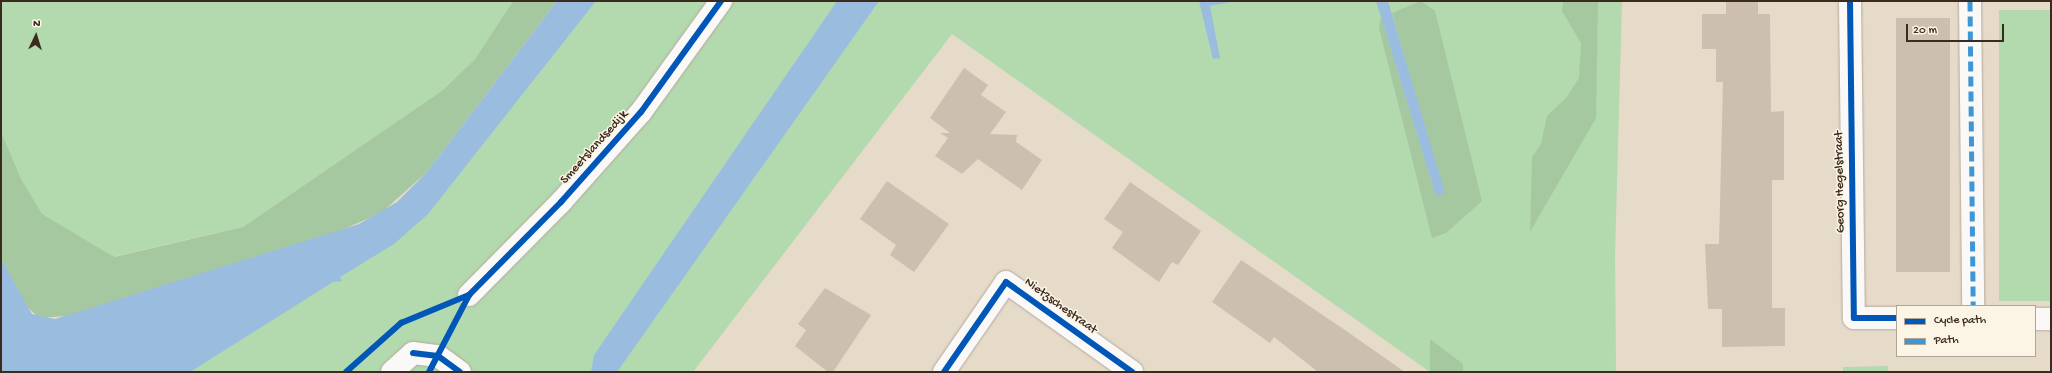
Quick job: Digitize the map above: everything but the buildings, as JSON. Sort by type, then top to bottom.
[{"type":"street","name":"Smeetslandsedijk","points":[[469,295],[561,202],[641,112],[721,1]]},
{"type":"street","name":"Georg Hegelstraat","points":[[1850,1],[1854,318],[1896,318]]},
{"type":"street","points":[[1970,1],[1973,305]]},
{"type":"street","name":"Nietzschestraat","points":[[944,372],[1006,282],[1132,372]]},
{"type":"street","points":[[2036,319],[2051,319]]},
{"type":"street","points":[[392,372],[413,353],[438,356],[460,372]]},
{"type":"green space","points":[[1,1],[513,1],[475,59],[443,90],[243,227],[116,256],[69,290],[1,199]]},
{"type":"green space","points":[[513,1],[557,1],[427,172],[381,213],[330,235],[67,316],[39,318],[23,303],[1,259],[1,132],[21,179],[42,214],[114,257],[243,227],[443,90],[475,59]]},
{"type":"green space","points":[[596,1],[1622,1],[1615,255],[1616,372],[1430,372],[952,34],[693,372],[173,372],[445,184]]},
{"type":"green space","points":[[1421,1],[1435,11],[1482,201],[1446,233],[1432,238],[1379,28],[1381,17],[1436,196],[1444,193],[1392,13]]},
{"type":"green space","points":[[1563,1],[1598,1],[1596,118],[1530,232],[1532,157],[1541,144],[1547,116],[1566,98],[1579,78],[1581,43],[1562,11]]},
{"type":"green space","points":[[1999,10],[2051,10],[2051,301],[1999,301]]},
{"type":"green space","points":[[1430,339],[1463,364],[1463,372],[1430,372]]},
{"type":"green space","points":[[1888,366],[1888,372],[1616,372],[1843,371],[1843,367]]},
{"type":"water","points":[[557,1],[596,1],[428,214],[394,244],[340,277],[342,281],[333,282],[190,372],[1,372],[1,259],[32,314],[55,319],[359,224],[397,202],[427,172]]},
{"type":"water","points":[[837,1],[879,1],[617,372],[591,372],[594,355]]},
{"type":"water","points":[[1199,1],[1236,1],[1210,6],[1220,58],[1213,59]]},
{"type":"water","points":[[1376,1],[1388,1],[1445,193],[1436,196]]},
{"type":"marked path","points":[[1970,1],[1973,305]]},
{"type":"cycle path","points":[[429,372],[469,295],[561,202],[641,112],[721,1]]},
{"type":"cycle path","points":[[1850,1],[1854,318],[1896,318]]},
{"type":"cycle path","points":[[944,372],[1006,282],[1132,372]]},
{"type":"cycle path","points":[[346,372],[401,323],[469,295]]},
{"type":"cycle path","points":[[413,353],[438,356],[460,372]]}]
